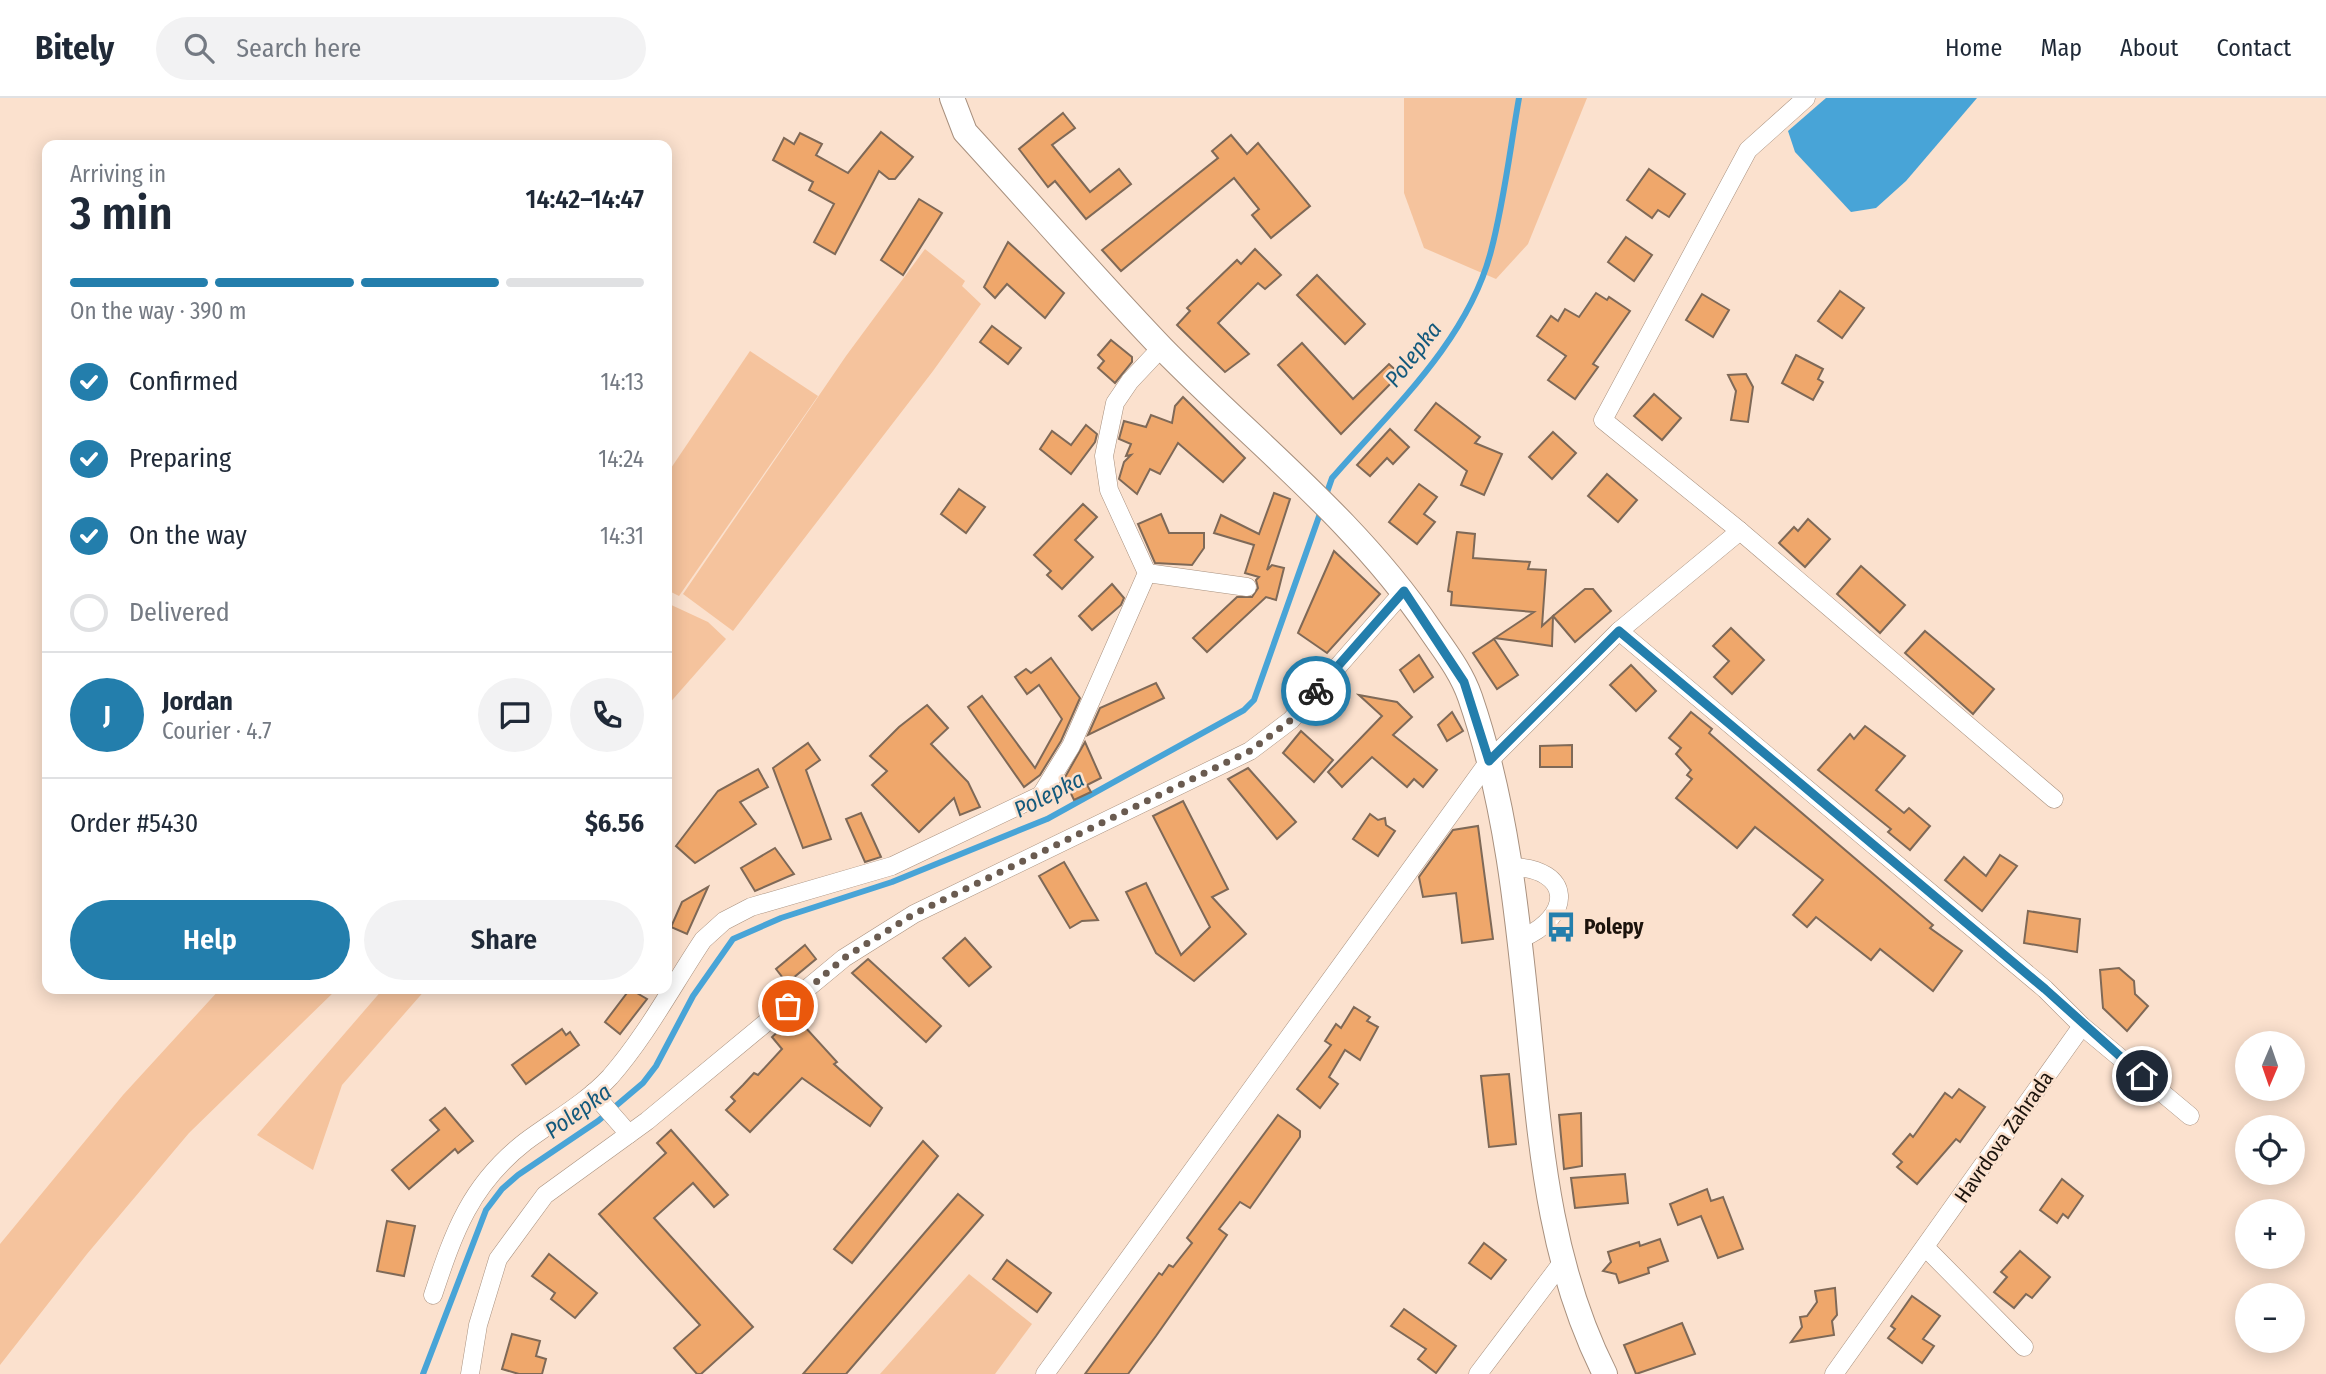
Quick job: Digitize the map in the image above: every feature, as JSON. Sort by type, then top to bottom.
[{"type":"street","points":[[952,98],[965,132],[1162,347],[1349,529],[1404,591],[1464,682],[1489,761],[1511,867],[1543,1173],[1561,1264],[1584,1334],[1605,1374]]},
{"type":"street","points":[[1806,98],[1748,150],[1603,419],[1740,531],[2054,799]]},
{"type":"street","points":[[672,987],[703,940],[724,921],[779,897],[892,866],[1041,795],[1071,746],[1147,573],[1109,490],[1104,456],[1115,403],[1130,381],[1162,347]]},
{"type":"street","points":[[1045,1374],[1489,761],[1619,631],[1740,531]]},
{"type":"street","points":[[1147,573],[1247,587]]},
{"type":"street","points":[[470,1374],[478,1325],[498,1259],[545,1195],[624,1128],[844,958],[914,914],[1250,751],[1291,720],[1404,591]]},
{"type":"street","points":[[1619,631],[2045,989],[2082,1026],[2190,1116]]},
{"type":"street","points":[[1511,867],[1534,867],[1552,878],[1559,896],[1556,915],[1542,930],[1520,939]]},
{"type":"street","points":[[433,1295],[459,1221],[480,1185],[517,1149],[597,1098],[667,994]]},
{"type":"street","name":"Havrdova Zahrada","points":[[1835,1374],[2082,1026]]},
{"type":"street","points":[[597,1098],[624,1128]]},
{"type":"street","points":[[1926,1248],[2024,1347]]},
{"type":"street","points":[[1478,1374],[1561,1264]]},
{"type":"shaded area","points":[[1404,98],[1587,98],[1528,244],[1496,279],[1424,248],[1404,193]]},
{"type":"shaded area","points":[[925,249],[965,281],[962,286],[981,304],[933,371],[733,631],[683,594],[846,356]]},
{"type":"shaded area","points":[[750,351],[818,396],[679,596],[672,592],[672,467]]},
{"type":"shaded area","points":[[672,605],[708,622],[726,639],[672,700]]},
{"type":"shaded area","points":[[215,994],[332,994],[189,1133],[87,1254],[0,1365],[0,1244],[123,1095]]},
{"type":"shaded area","points":[[379,994],[422,994],[342,1085],[313,1170],[257,1135]]},
{"type":"shaded area","points":[[969,1274],[1032,1324],[995,1374],[880,1374]]},
{"type":"water","points":[[1826,98],[1977,98],[1906,181],[1876,208],[1851,212],[1795,152],[1788,131]]},
{"type":"building","points":[[1063,113],[1075,128],[1052,145],[1090,192],[1119,169],[1131,184],[1086,219],[1055,181],[1048,187],[1019,149]]},
{"type":"building","points":[[881,132],[913,157],[895,179],[889,179],[879,171],[835,254],[814,242],[834,204],[809,190],[813,182],[773,160],[784,138],[794,144],[800,133],[822,144],[816,155],[848,173]]},
{"type":"building","points":[[1231,135],[1247,154],[1258,143],[1310,206],[1271,238],[1252,215],[1259,209],[1234,178],[1121,271],[1102,250],[1218,158],[1212,151]]},
{"type":"building","points":[[1649,169],[1685,194],[1669,217],[1658,210],[1652,218],[1627,200]]},
{"type":"building","points":[[919,199],[942,213],[903,275],[881,260]]},
{"type":"building","points":[[1626,237],[1652,255],[1634,281],[1608,262]]},
{"type":"building","points":[[1008,242],[1064,293],[1045,318],[1007,284],[995,298],[984,287]]},
{"type":"building","points":[[1255,249],[1281,275],[1265,289],[1258,283],[1218,323],[1249,354],[1225,372],[1177,325],[1190,311],[1187,308],[1237,260],[1241,264]]},
{"type":"building","points":[[1317,275],[1365,324],[1345,344],[1297,295]]},
{"type":"building","points":[[1840,291],[1864,308],[1842,338],[1818,321]]},
{"type":"building","points":[[1596,293],[1607,300],[1609,297],[1630,311],[1593,364],[1598,367],[1575,399],[1548,380],[1566,356],[1537,336],[1551,316],[1558,321],[1565,309],[1579,317]]},
{"type":"building","points":[[1702,294],[1729,310],[1713,337],[1686,320]]},
{"type":"building","points":[[992,326],[1021,348],[1008,364],[980,342]]},
{"type":"building","points":[[1111,340],[1132,357],[1132,362],[1115,383],[1098,368],[1104,361],[1098,355]]},
{"type":"building","points":[[1302,343],[1353,399],[1389,364],[1400,374],[1341,434],[1278,365]]},
{"type":"building","points":[[1796,355],[1823,369],[1818,379],[1823,382],[1813,400],[1782,383]]},
{"type":"building","points":[[1746,374],[1753,387],[1748,422],[1731,420],[1736,391],[1728,375]]},
{"type":"building","points":[[1654,394],[1681,418],[1662,440],[1634,416]]},
{"type":"building","points":[[1183,397],[1245,458],[1223,482],[1178,443],[1160,474],[1150,469],[1137,494],[1119,479],[1124,462],[1131,455],[1126,456],[1131,444],[1119,439],[1124,421],[1146,427],[1151,415],[1172,423],[1175,406]]},
{"type":"building","points":[[1436,403],[1480,437],[1475,443],[1502,454],[1484,495],[1461,485],[1467,471],[1415,430]]},
{"type":"building","points":[[1086,425],[1097,434],[1095,442],[1071,474],[1040,449],[1052,431],[1071,445]]},
{"type":"building","points":[[1390,429],[1409,447],[1393,464],[1387,458],[1370,476],[1357,465]]},
{"type":"building","points":[[1553,432],[1576,453],[1552,479],[1529,457]]},
{"type":"building","points":[[1607,474],[1637,500],[1618,522],[1588,496]]},
{"type":"building","points":[[1419,484],[1437,497],[1424,514],[1435,522],[1417,544],[1389,522]]},
{"type":"building","points":[[959,489],[985,507],[966,533],[941,514]]},
{"type":"building","points":[[1274,493],[1290,499],[1267,570],[1272,565],[1284,568],[1276,600],[1266,597],[1207,652],[1193,638],[1237,597],[1252,597],[1258,588],[1256,580],[1259,577],[1245,573],[1254,545],[1214,533],[1221,515],[1259,534]]},
{"type":"building","points":[[1083,504],[1097,517],[1075,540],[1093,557],[1062,589],[1047,575],[1051,571],[1034,555]]},
{"type":"building","points":[[1161,514],[1169,533],[1204,533],[1204,548],[1192,565],[1155,563],[1138,524]]},
{"type":"building","points":[[1808,519],[1830,539],[1805,567],[1779,543],[1794,527],[1798,531]]},
{"type":"building","points":[[1457,532],[1475,534],[1473,558],[1530,562],[1528,569],[1546,570],[1542,626],[1553,616],[1552,646],[1495,638],[1534,612],[1451,605],[1452,592],[1448,591]]},
{"type":"building","points":[[1334,551],[1380,594],[1327,653],[1298,633]]},
{"type":"building","points":[[1861,566],[1905,605],[1880,633],[1837,594]]},
{"type":"building","points":[[1112,584],[1124,598],[1121,605],[1092,630],[1079,616]]},
{"type":"building","points":[[1585,589],[1593,589],[1611,611],[1575,642],[1553,616]]},
{"type":"building","points":[[1731,628],[1764,660],[1732,694],[1714,677],[1729,661],[1713,646]]},
{"type":"building","points":[[1925,631],[1994,689],[1973,714],[1905,653]]},
{"type":"building","points":[[1494,639],[1518,675],[1497,689],[1473,653]]},
{"type":"building","points":[[1419,655],[1433,677],[1414,692],[1400,670]]},
{"type":"building","points":[[1051,658],[1080,698],[1061,741],[1040,775],[1024,787],[968,707],[982,696],[1035,768],[1062,719],[1039,685],[1027,694],[1015,677],[1026,669],[1031,673]]},
{"type":"building","points":[[1631,665],[1656,691],[1636,711],[1610,685]]},
{"type":"building","points":[[1156,683],[1164,698],[1088,735],[1100,708]]},
{"type":"building","points":[[1359,695],[1397,702],[1412,717],[1393,735],[1437,770],[1423,787],[1414,779],[1407,787],[1372,757],[1342,787],[1328,772],[1382,716]]},
{"type":"building","points":[[927,705],[948,728],[931,744],[968,782],[980,807],[960,815],[954,798],[919,832],[872,785],[887,771],[870,756],[899,727]]},
{"type":"building","points":[[1452,712],[1463,731],[1447,741],[1438,725]]},
{"type":"building","points":[[1691,712],[1712,729],[1709,733],[1933,925],[1930,928],[1962,951],[1933,991],[1880,949],[1871,960],[1816,917],[1807,927],[1793,915],[1823,880],[1755,827],[1737,848],[1676,798],[1692,779],[1687,775],[1691,770],[1676,754],[1681,748],[1669,738]]},
{"type":"building","points":[[1865,726],[1905,756],[1876,790],[1904,813],[1909,808],[1930,826],[1910,850],[1888,832],[1891,829],[1818,770],[1850,734],[1854,739]]},
{"type":"building","points":[[1301,731],[1333,760],[1314,782],[1283,753]]},
{"type":"building","points":[[1085,742],[1101,778],[1087,785],[1091,792],[1074,800],[1064,779]]},
{"type":"building","points":[[808,743],[820,760],[806,770],[831,839],[803,848],[773,768]]},
{"type":"building","points":[[1572,745],[1572,767],[1540,767],[1540,746]]},
{"type":"building","points":[[1248,768],[1296,822],[1277,839],[1228,779]]},
{"type":"building","points":[[758,769],[768,787],[740,802],[756,824],[695,863],[676,846],[718,791]]},
{"type":"building","points":[[1183,801],[1228,889],[1212,897],[1246,934],[1194,981],[1156,953],[1126,892],[1146,883],[1181,955],[1210,927],[1153,816]]},
{"type":"building","points":[[861,813],[881,857],[865,862],[846,819]]},
{"type":"building","points":[[1370,814],[1378,820],[1385,818],[1386,825],[1395,831],[1378,856],[1353,839]]},
{"type":"building","points":[[1478,826],[1493,939],[1462,943],[1456,893],[1423,897],[1419,877],[1453,830]]},
{"type":"building","points":[[775,848],[794,874],[755,891],[741,868]]},
{"type":"building","points":[[2000,855],[2017,866],[1982,911],[1945,880],[1964,857],[1986,876]]},
{"type":"building","points":[[1064,862],[1098,920],[1082,921],[1070,928],[1039,876]]},
{"type":"building","points":[[708,887],[687,934],[672,927],[682,902]]},
{"type":"building","points":[[2028,911],[2080,919],[2077,952],[2024,943]]},
{"type":"building","points":[[965,938],[991,967],[969,986],[943,958]]},
{"type":"building","points":[[805,945],[816,959],[787,983],[776,969]]},
{"type":"building","points":[[868,959],[941,1026],[926,1042],[852,973]]},
{"type":"building","points":[[2119,968],[2134,981],[2135,994],[2148,1006],[2127,1031],[2103,1008],[2100,970]]},
{"type":"building","points":[[626,994],[638,994],[647,999],[620,1034],[605,1022]]},
{"type":"building","points":[[1354,1007],[1370,1017],[1367,1021],[1378,1027],[1360,1060],[1345,1050],[1329,1077],[1338,1084],[1320,1108],[1297,1089],[1331,1045],[1325,1041],[1336,1024],[1341,1028]]},
{"type":"building","points":[[795,1016],[837,1062],[834,1064],[882,1108],[870,1126],[802,1078],[750,1132],[726,1110],[735,1101],[731,1097],[754,1073],[758,1075],[782,1049],[772,1037]]},
{"type":"building","points":[[562,1029],[566,1035],[570,1032],[579,1045],[526,1084],[512,1065]]},
{"type":"building","points":[[1509,1074],[1516,1144],[1489,1147],[1481,1076]]},
{"type":"building","points":[[1959,1089],[1985,1107],[1960,1142],[1956,1139],[1917,1184],[1897,1167],[1902,1162],[1893,1154],[1910,1134],[1913,1137],[1945,1093],[1952,1098]]},
{"type":"building","points":[[445,1108],[473,1141],[458,1153],[455,1149],[409,1189],[392,1170],[439,1130],[430,1120]]},
{"type":"building","points":[[1581,1113],[1582,1166],[1564,1169],[1559,1115]]},
{"type":"building","points":[[1278,1115],[1300,1131],[1300,1137],[1250,1208],[1240,1202],[1219,1229],[1227,1235],[1128,1374],[1085,1374],[1159,1273],[1162,1275],[1169,1265],[1173,1267],[1192,1243],[1187,1238]]},
{"type":"building","points":[[671,1130],[728,1195],[714,1207],[693,1183],[654,1218],[753,1327],[701,1374],[697,1374],[674,1348],[700,1325],[599,1214],[666,1153],[657,1143]]},
{"type":"building","points":[[923,1141],[938,1156],[852,1263],[834,1249]]},
{"type":"building","points":[[1625,1174],[1628,1203],[1575,1208],[1571,1178]]},
{"type":"building","points":[[2062,1179],[2083,1196],[2068,1218],[2063,1214],[2057,1223],[2040,1210]]},
{"type":"building","points":[[1707,1189],[1711,1201],[1723,1197],[1743,1249],[1718,1258],[1701,1216],[1678,1225],[1670,1204]]},
{"type":"building","points":[[958,1194],[983,1215],[846,1374],[803,1374]]},
{"type":"building","points":[[387,1221],[415,1226],[404,1276],[377,1271]]},
{"type":"building","points":[[1660,1239],[1668,1261],[1648,1268],[1649,1273],[1619,1283],[1616,1274],[1603,1271],[1611,1262],[1608,1252],[1639,1242],[1640,1246]]},
{"type":"building","points":[[1484,1243],[1506,1260],[1491,1279],[1469,1263]]},
{"type":"building","points":[[2020,1251],[2050,1277],[2032,1298],[2026,1294],[2014,1308],[1994,1292],[2007,1277],[2001,1272]]},
{"type":"building","points":[[549,1254],[597,1293],[575,1318],[551,1299],[555,1293],[532,1276]]},
{"type":"building","points":[[1007,1260],[1051,1293],[1037,1312],[993,1279]]},
{"type":"building","points":[[1835,1288],[1837,1315],[1832,1321],[1834,1335],[1791,1342],[1802,1327],[1800,1317],[1807,1316],[1817,1302],[1815,1291]]},
{"type":"building","points":[[1912,1296],[1940,1316],[1923,1339],[1934,1346],[1922,1363],[1888,1338],[1895,1329],[1891,1326]]},
{"type":"building","points":[[1404,1309],[1456,1346],[1436,1373],[1418,1359],[1426,1349],[1391,1326]]},
{"type":"building","points":[[1682,1323],[1695,1354],[1636,1374],[1624,1345]]},
{"type":"building","points":[[512,1334],[540,1341],[536,1356],[546,1359],[542,1374],[519,1374],[502,1369]]},
{"type":"waterway","name":"Polepka","points":[[1325,498],[1332,478],[1425,373],[1465,315],[1480,284],[1491,251],[1500,214],[1519,98]]},
{"type":"waterway","name":"Polepka","points":[[423,1374],[486,1210],[502,1189],[518,1175],[598,1121],[643,1083],[656,1066],[693,996],[733,939],[781,918],[892,882],[1047,819],[1244,710],[1254,700],[1322,508]]},
{"type":"way so far","points":[[788,1006],[844,958],[914,914],[1250,751],[1291,720],[1316,691]]},
{"type":"place","name":"Polepy","points":[[1561,927]]},
{"type":"route","points":[[1316,691],[1404,591],[1464,682],[1489,761],[1619,631],[2045,989],[2082,1026],[2142,1076]]}]
